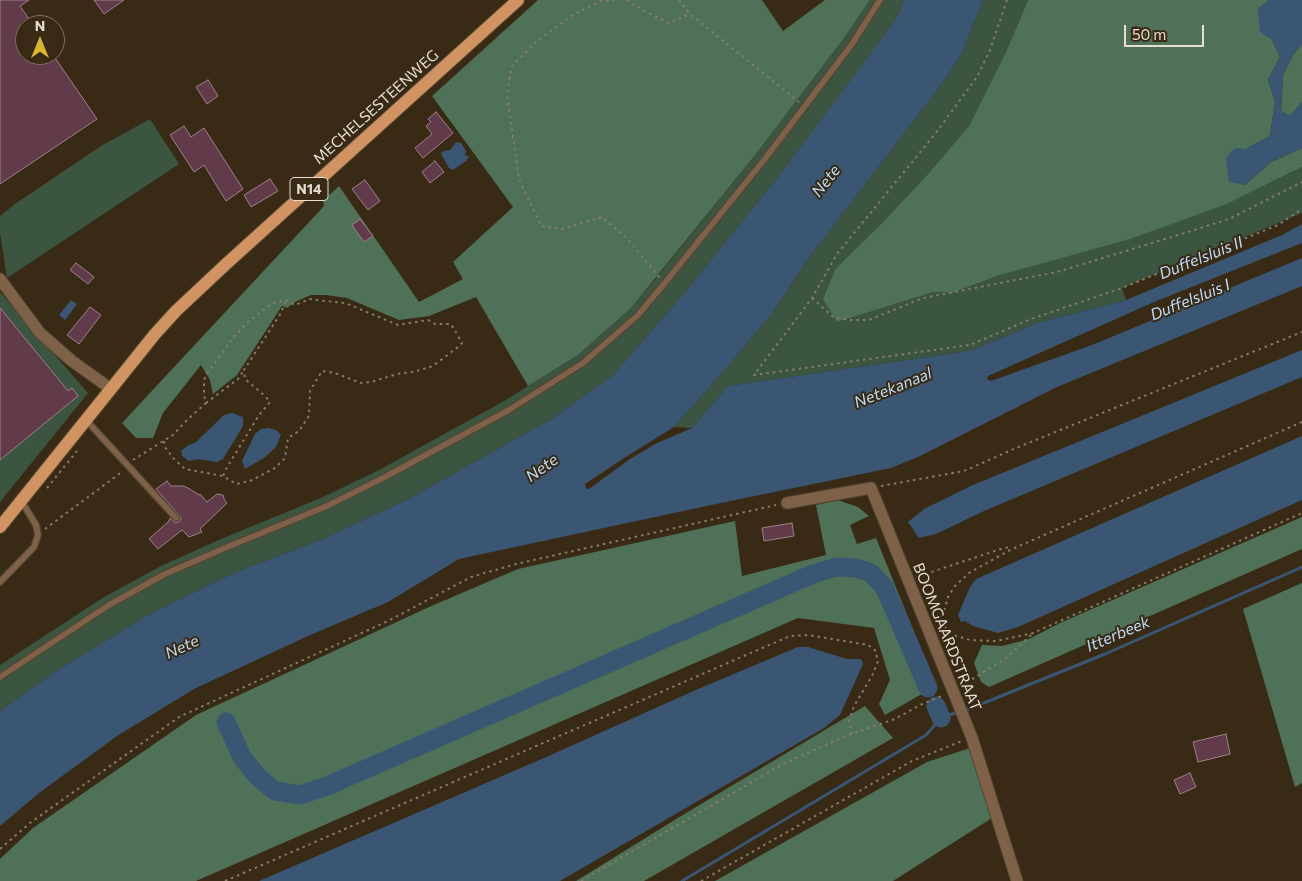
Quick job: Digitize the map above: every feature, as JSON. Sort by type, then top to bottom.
[{"type":"main road","name":"MECHELSESTEENWEG","points":[[0,527],[156,334],[203,285],[518,0]]},
{"type":"street","points":[[0,278],[40,333],[78,366],[111,389]]},
{"type":"street","points":[[787,503],[871,488]]},
{"type":"street","name":"BOOMGAARDSTRAAT","points":[[871,488],[972,738],[1017,881]]},
{"type":"lane","points":[[0,677],[109,605],[165,574],[327,506],[441,448],[509,410],[584,363],[638,314],[664,284],[764,160],[852,44],[880,0]]},
{"type":"lane","points":[[86,420],[176,518]]},
{"type":"lane","points":[[0,582],[34,547],[38,535],[36,525],[22,502]]},
{"type":"path","points":[[615,0],[600,1],[573,15],[537,41],[512,66],[507,94],[519,179],[541,226],[562,228],[602,217],[626,237],[664,284]]},
{"type":"path","points":[[626,0],[668,23],[690,14]]},
{"type":"path","points":[[679,0],[690,14],[804,106]]},
{"type":"path","points":[[1007,0],[990,50],[977,77],[935,134],[837,254],[812,298],[754,375],[970,345],[1031,319],[1122,288],[1278,225],[1302,209]]},
{"type":"path","points":[[812,298],[833,317],[850,320],[869,320],[923,298],[1057,272],[1188,232],[1229,218],[1302,182]]},
{"type":"path","points":[[164,441],[165,447],[173,458],[185,469],[223,476],[236,484],[243,483],[274,468],[285,458],[288,438],[299,430],[309,416],[310,391],[322,371],[335,372],[361,383],[371,382],[433,366],[462,343],[451,324],[435,324],[428,320],[398,325],[345,303],[310,299],[295,306],[286,300],[264,308],[226,345],[204,380],[206,403]]},
{"type":"path","points":[[38,535],[150,448],[173,435],[206,403],[238,379],[281,314],[286,300]]},
{"type":"path","points":[[871,488],[964,471],[1302,332]]},
{"type":"path","points":[[223,476],[259,415],[270,402],[245,379],[244,370]]},
{"type":"path","points":[[1302,422],[1015,547],[969,573],[955,586],[948,597],[943,620],[946,629],[953,634],[970,640],[996,641],[1033,633],[1302,513]]},
{"type":"path","points":[[0,849],[30,823],[179,717],[390,620],[471,577],[516,564],[738,512],[787,503]]},
{"type":"path","points":[[908,580],[1004,548],[1015,547]]},
{"type":"path","points":[[580,881],[783,764],[852,734],[895,719],[976,679],[1005,659],[1033,633]]},
{"type":"path","points":[[225,881],[790,636],[808,635],[868,645],[874,650],[878,661],[872,676],[854,706],[849,721],[852,734]]},
{"type":"path","points":[[701,881],[912,761],[972,738]]},
{"type":"green space","points":[[538,0],[762,0],[783,31],[825,0],[870,0],[844,38],[756,154],[631,308],[578,355],[528,386],[476,297],[429,316],[399,320],[347,298],[311,295],[287,308],[282,306],[237,375],[213,394],[210,380],[201,365],[163,413],[153,438],[136,438],[122,423],[324,206],[323,201],[339,186],[419,302],[463,279],[453,262],[513,207],[432,96]]},
{"type":"green space","points":[[870,0],[904,0],[897,17],[869,57],[781,173],[681,297],[612,376],[553,418],[410,498],[323,539],[236,572],[148,615],[59,669],[0,711],[0,665],[104,597],[161,566],[323,497],[379,470],[504,401],[578,355],[631,308],[657,277],[756,154],[844,38]]},
{"type":"green space","points":[[983,0],[1028,0],[1006,52],[969,126],[928,174],[836,268],[837,322],[934,292],[952,293],[1000,275],[1227,204],[1302,167],[1302,213],[1122,288],[1126,300],[1037,323],[975,349],[962,352],[728,386],[692,428],[674,427],[772,313],[805,263],[944,81],[961,55]]},
{"type":"green space","points":[[1028,0],[1269,0],[1258,9],[1280,57],[1268,80],[1275,101],[1270,136],[1246,149],[1245,185],[1271,162],[1302,148],[1302,167],[1227,204],[1130,239],[1000,275],[952,293],[934,292],[837,322],[823,299],[836,268],[928,174],[969,126],[1006,52]]},
{"type":"green space","points":[[1302,44],[1302,102],[1290,116],[1281,111],[1283,75],[1293,55]]},
{"type":"green space","points":[[150,119],[179,164],[7,278],[0,233],[0,216],[101,146]]},
{"type":"green space","points":[[0,292],[88,393],[0,502]]},
{"type":"green space","points":[[838,500],[858,507],[869,516],[850,525],[857,544],[876,538],[936,686],[885,715],[879,704],[890,680],[874,628],[798,618],[196,881],[0,881],[0,859],[33,828],[196,715],[429,607],[518,569],[735,521],[742,576],[826,555],[816,505]]},
{"type":"green space","points":[[1302,517],[1302,549],[989,687],[981,682],[974,663],[982,645],[1002,646],[1029,639],[1060,623]]},
{"type":"green space","points":[[1302,583],[1302,783],[1295,787],[1243,609]]},
{"type":"green space","points":[[865,706],[893,738],[644,881],[576,881],[681,816]]},
{"type":"green space","points":[[970,748],[992,818],[893,881],[715,881],[927,762]]},
{"type":"water","points":[[904,0],[983,0],[961,55],[944,81],[805,263],[772,313],[674,427],[585,484],[586,488],[589,489],[630,459],[657,443],[692,428],[728,386],[975,349],[1037,323],[1126,300],[1282,235],[1302,224],[1302,243],[1154,302],[988,376],[987,379],[991,381],[1092,345],[1302,258],[1302,286],[1057,387],[920,456],[891,468],[459,559],[388,602],[308,636],[194,689],[117,736],[39,793],[0,826],[0,711],[59,669],[148,615],[236,572],[323,539],[410,498],[553,418],[612,376],[681,297],[781,173],[897,17]]},
{"type":"water","points":[[1269,0],[1302,0],[1302,44],[1293,55],[1283,75],[1281,110],[1290,116],[1302,102],[1302,148],[1271,162],[1245,185],[1229,182],[1226,158],[1235,148],[1246,149],[1270,136],[1275,101],[1268,80],[1280,57],[1272,40],[1260,32],[1258,9]]},
{"type":"water","points":[[456,142],[461,143],[466,151],[465,155],[469,157],[453,170],[449,168],[441,154],[443,151],[450,150]]},
{"type":"water","points":[[71,300],[77,304],[65,320],[59,315]]},
{"type":"water","points":[[1302,350],[1302,377],[984,511],[936,534],[919,538],[908,522],[924,509],[973,485]]},
{"type":"water","points":[[232,413],[243,417],[243,426],[223,459],[217,462],[198,459],[189,461],[182,456],[181,451],[196,442],[224,415]]},
{"type":"water","points":[[269,428],[276,430],[281,435],[276,447],[264,458],[245,469],[242,461],[255,434],[261,429]]},
{"type":"water","points":[[1302,436],[1302,500],[1018,627],[998,633],[973,626],[965,621],[961,622],[958,615],[970,587],[976,579]]},
{"type":"water","points":[[798,647],[808,647],[847,659],[861,659],[863,664],[840,715],[824,728],[560,881],[259,881],[544,758],[698,689]]},
{"type":"building","points":[[0,0],[29,0],[20,6],[26,15],[15,15],[15,65],[60,65],[97,119],[0,184]]},
{"type":"building","points":[[94,0],[124,0],[104,14]]},
{"type":"building","points":[[208,80],[218,96],[207,104],[196,87]]},
{"type":"building","points":[[436,112],[453,133],[423,158],[415,148],[432,134],[426,126],[431,122],[428,119]]},
{"type":"building","points":[[184,126],[191,137],[204,128],[243,189],[226,201],[204,165],[194,172],[170,135]]},
{"type":"building","points":[[435,161],[444,172],[430,183],[422,172]]},
{"type":"building","points":[[270,179],[278,191],[251,207],[244,195]]},
{"type":"building","points":[[365,180],[380,201],[368,210],[352,189]]},
{"type":"building","points":[[360,219],[373,236],[364,242],[352,225]]},
{"type":"building","points":[[76,263],[94,277],[88,284],[70,270]]},
{"type":"building","points":[[90,307],[101,315],[79,344],[67,335]]},
{"type":"building","points":[[0,308],[68,391],[72,388],[78,396],[0,460]]},
{"type":"building","points":[[167,481],[171,486],[183,486],[200,494],[207,502],[217,494],[223,495],[227,503],[200,529],[202,532],[189,537],[182,530],[158,549],[149,539],[170,518],[175,523],[181,519],[156,489]]},
{"type":"building","points":[[792,523],[794,536],[764,541],[762,528]]},
{"type":"building","points":[[1226,734],[1230,754],[1198,762],[1193,742]]},
{"type":"building","points":[[1190,773],[1196,787],[1180,794],[1174,780]]},
{"type":"waterway","points":[[226,722],[242,757],[257,776],[275,791],[300,795],[327,786],[813,574],[836,567],[856,568],[871,573],[885,588],[928,688]]},
{"type":"waterway","name":"Itterbeek","points":[[964,711],[1105,654],[1302,567]]},
{"type":"waterway","points":[[936,706],[941,718]]},
{"type":"waterway","points":[[682,881],[926,735],[941,718],[958,712]]},
{"type":"water label","name":"Nete","points":[[826,181]]},
{"type":"water label","name":"Duffelsluis II","points":[[1201,258]]},
{"type":"water label","name":"Duffelsluis I","points":[[1190,300]]},
{"type":"water label","name":"Netekanaal","points":[[893,388]]},
{"type":"water label","name":"Nete","points":[[542,468]]},
{"type":"water label","name":"Nete","points":[[182,647]]}]
